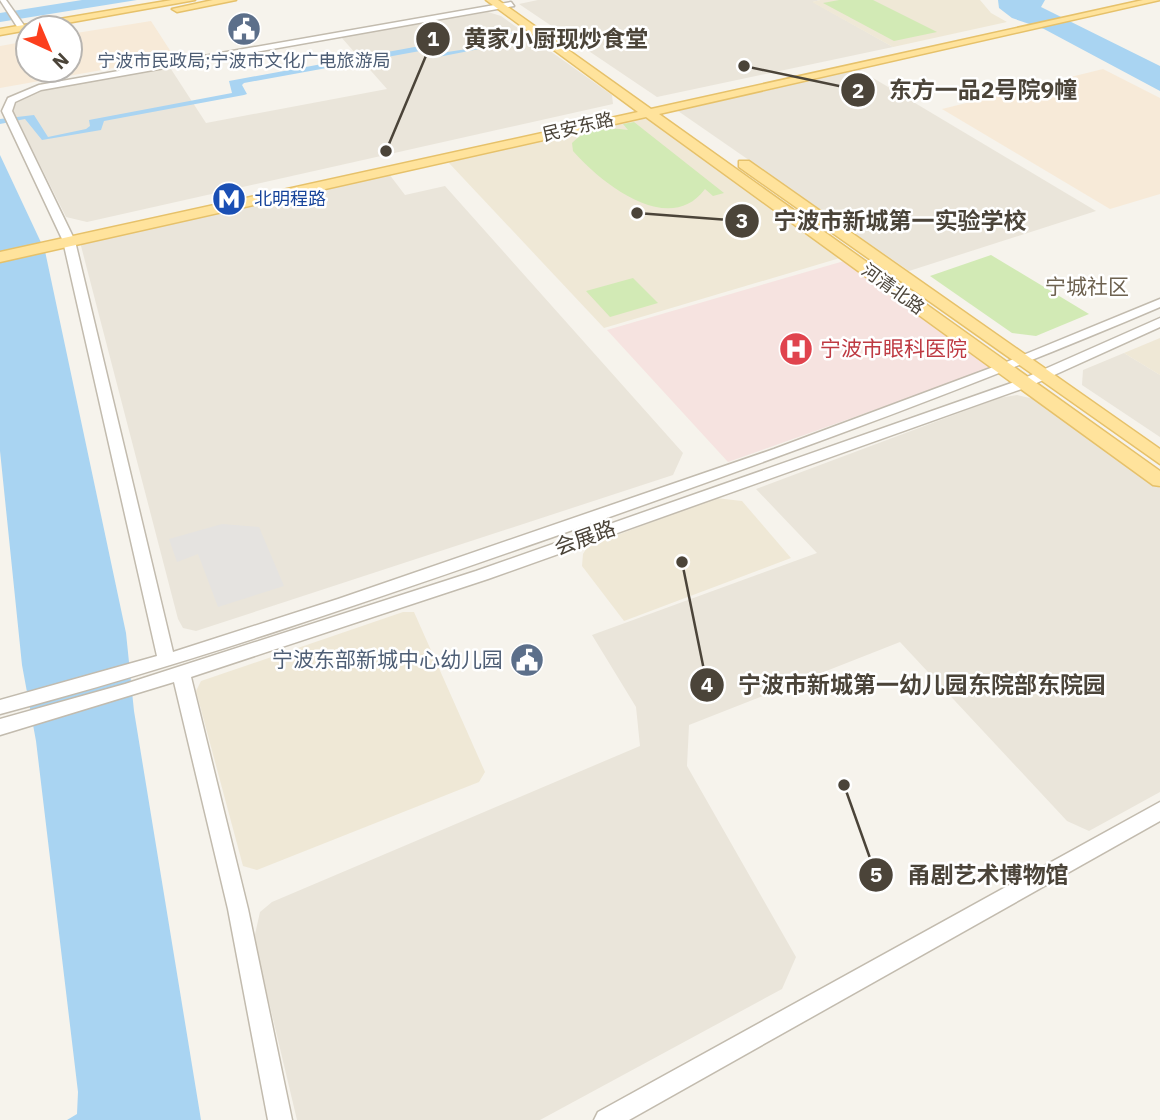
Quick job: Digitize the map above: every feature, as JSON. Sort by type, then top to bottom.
[{"type":"main road","points":[[84,20],[190,0]]},
{"type":"main road","points":[[84,24],[231,0]]},
{"type":"main road","points":[[1058,18],[1129,0]]},
{"type":"main road","name":"民安东路","points":[[0,248],[67,237],[1058,18],[1157,0]]},
{"type":"main road","name":"河清北路","points":[[502,2],[1044,375],[1160,458]]},
{"type":"main road","name":"河清北路","points":[[651,107],[1160,480]]},
{"type":"main road","name":"民安东路","points":[[0,257],[48,241]]},
{"type":"street","points":[[2,0],[14,20]]},
{"type":"street","points":[[166,659],[67,237],[7,111],[10,100],[39,88],[502,2]]},
{"type":"street","points":[[0,10],[14,25]]},
{"type":"street","name":"会展路","points":[[0,727],[24,711],[121,672],[561,528],[1025,362],[1160,303]]},
{"type":"street","name":"会展路","points":[[0,707],[24,711],[125,691],[482,575],[1025,383],[1160,322]]},
{"type":"street","points":[[181,673],[238,909],[280,1120]]},
{"type":"street","points":[[606,1120],[1160,811]]},
{"type":"shaded area","points":[[538,0],[820,0],[813,2],[893,47],[657,97],[519,4]]},
{"type":"shaded area","points":[[980,0],[991,13],[1007,22],[893,47],[812,2]]},
{"type":"shaded area","points":[[488,12],[501,16],[612,95],[613,104],[87,222],[66,217],[13,111],[15,100],[46,88],[84,84],[84,81],[169,66],[206,123],[387,89],[341,37]]},
{"type":"shaded area","points":[[151,21],[173,55],[170,58],[84,73],[84,32]]},
{"type":"shaded area","points":[[14,44],[14,84],[23,84],[0,88],[0,46]]},
{"type":"shaded area","points":[[858,69],[1096,211],[909,271],[678,111]]},
{"type":"shaded area","points":[[1103,69],[1160,98],[1160,194],[1110,209],[942,109]]},
{"type":"shaded area","points":[[640,118],[653,120],[840,258],[604,328],[449,163],[453,159]]},
{"type":"shaded area","points":[[389,174],[405,195],[445,186],[683,453],[673,475],[196,631],[183,628],[178,619],[80,242]]},
{"type":"shaded area","name":"宁波市眼科医院","points":[[844,261],[992,368],[728,462],[607,330]]},
{"type":"shaded area","points":[[1160,338],[1160,375],[1124,353]]},
{"type":"shaded area","points":[[1124,353],[1160,375],[1160,437],[1082,385],[1083,370]]},
{"type":"shaded area","points":[[1017,395],[1034,399],[1058,414],[1160,488],[1160,792],[1089,831],[1067,821],[900,642],[689,725],[687,766],[796,957],[782,989],[540,1120],[297,1120],[254,939],[260,912],[272,902],[640,746],[636,707],[592,635],[817,553],[756,489],[999,398]]},
{"type":"shaded area","points":[[716,498],[742,501],[791,558],[624,621],[582,566],[583,554],[588,546]]},
{"type":"shaded area","points":[[222,524],[259,527],[284,586],[218,607],[198,554],[177,562],[169,539]]},
{"type":"shaded area","name":"宁波东部新城中心幼儿园","points":[[403,612],[414,612],[485,772],[479,782],[257,870],[243,866],[196,691],[201,681]]},
{"type":"green space","points":[[873,0],[937,32],[894,41],[823,3]]},
{"type":"green space","points":[[634,122],[724,193],[713,196],[705,189],[690,203],[673,208],[655,207],[617,190],[573,151],[572,143],[584,134],[605,129],[628,130],[623,124]]},
{"type":"green space","points":[[991,255],[1089,314],[1036,336],[1012,333],[930,276]]},
{"type":"green space","points":[[633,278],[658,303],[610,317],[586,291]]},
{"type":"water","points":[[82,0],[137,0],[50,14],[14,14],[14,20],[0,22],[0,13]]},
{"type":"water","points":[[998,0],[1045,0],[1041,7],[1160,66],[1160,91],[1044,29],[1012,18],[999,8]]},
{"type":"water","points":[[518,31],[531,39],[433,58],[420,51],[244,83],[242,85],[247,94],[244,95],[104,121],[101,130],[42,140],[25,119],[0,124],[0,119],[34,115],[48,137],[86,129],[90,126],[89,120],[232,93],[229,81],[420,46],[434,54],[507,43],[517,38],[509,33]]},
{"type":"water","points":[[0,155],[45,251],[126,633],[134,711],[201,1120],[67,1120],[77,1114],[78,1092],[36,741],[22,665],[0,451]]},
{"type":"place","name":"宁波市民政局;宁波市文化广电旅游局","points":[[244,29]]},
{"type":"place","name":"东方一品2号院9幢","points":[[744,66]]},
{"type":"place","name":"黄家小厨现炒食堂","points":[[386,151]]},
{"type":"place","name":"北明程路","points":[[229,199]]},
{"type":"place","name":"宁波市新城第一实验学校","points":[[637,213]]},
{"type":"place","name":"宁波市眼科医院","points":[[796,349]]},
{"type":"place","name":"宁波市新城第一幼儿园东院部东院园","points":[[682,562]]},
{"type":"place","name":"宁波东部新城中心幼儿园","points":[[527,660]]},
{"type":"place","name":"甬剧艺术博物馆","points":[[844,785]]},
{"type":"district","name":"宁城社区","points":[[1087,287]]}]
